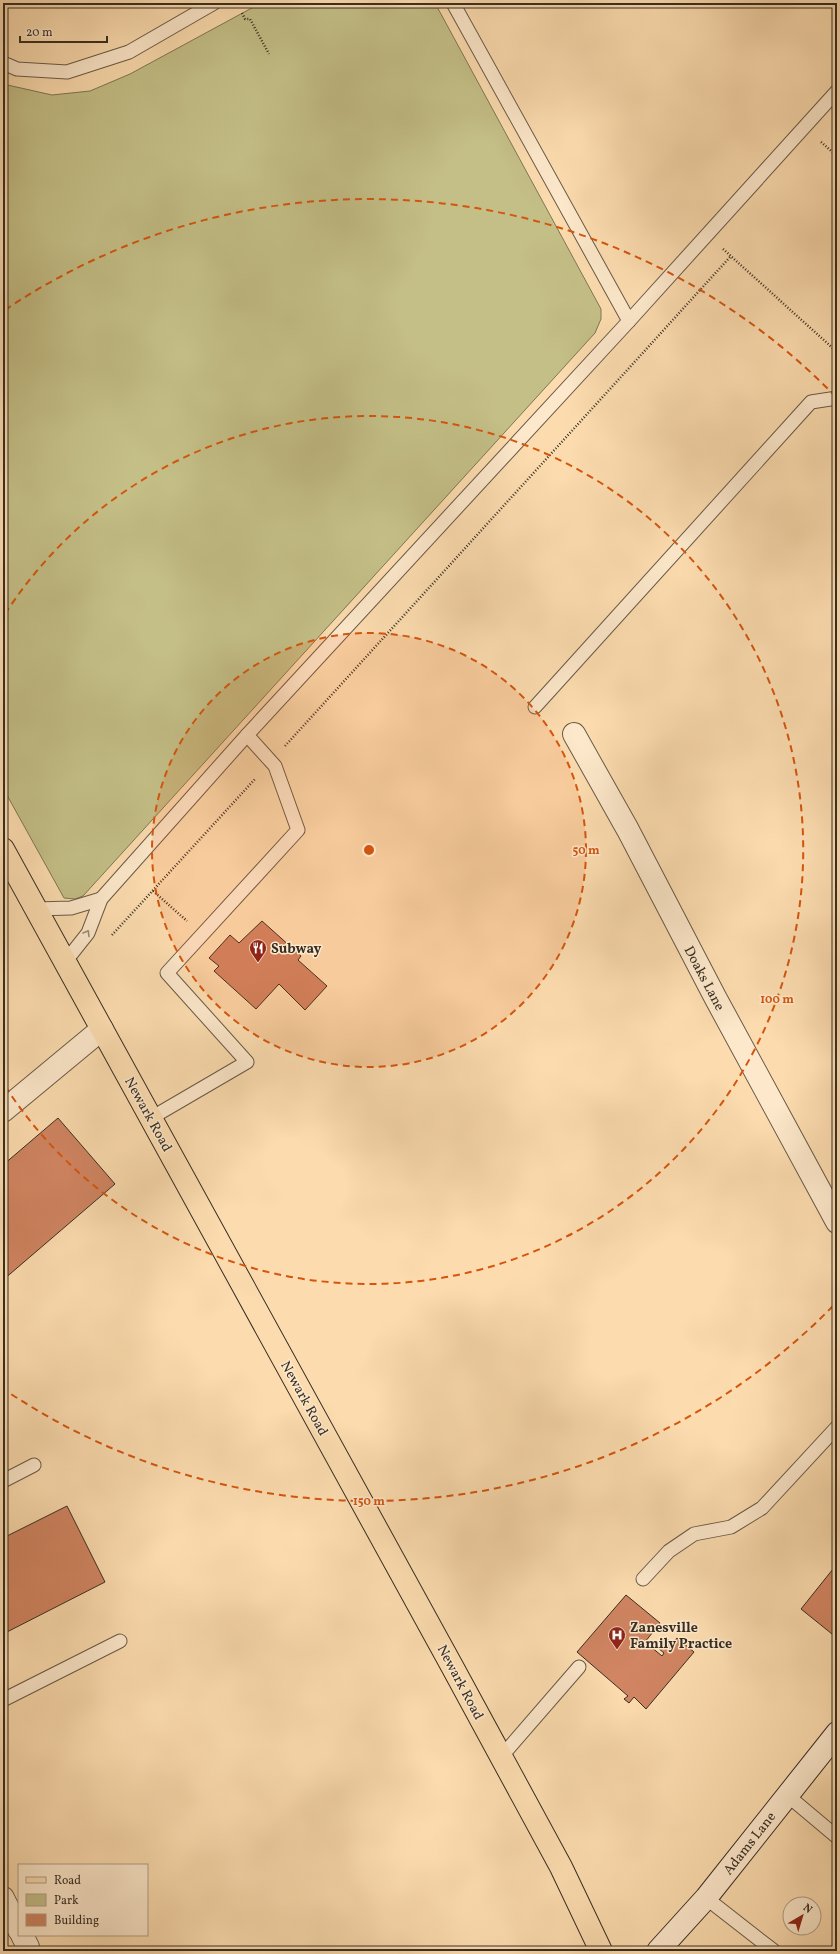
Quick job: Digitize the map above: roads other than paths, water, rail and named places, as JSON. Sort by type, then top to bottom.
[{"type":"main road","name":"Newark Road","points":[[3,849],[561,1867],[601,1951]]},
{"type":"street","name":"Doaks Lane","points":[[574,734],[837,1222]]},
{"type":"street","points":[[3,1111],[102,1029]]},
{"type":"street","name":"Adams Lane","points":[[658,1951],[706,1898],[837,1733]]},
{"type":"street","points":[[3,1898],[18,1927]]},
{"type":"lane","points":[[3,63],[17,69],[67,72],[129,52],[214,3]]},
{"type":"lane","points":[[453,3],[629,321]]},
{"type":"lane","points":[[65,962],[88,933],[102,899],[247,735],[629,321],[706,234],[837,91]]},
{"type":"lane","points":[[535,707],[811,402],[837,398]]},
{"type":"lane","points":[[151,1118],[247,1062],[167,973],[298,830],[275,766],[247,735]]},
{"type":"lane","points":[[36,909],[71,908],[102,899]]},
{"type":"lane","points":[[643,1579],[669,1551],[694,1534],[731,1527],[762,1508],[837,1428]]},
{"type":"lane","points":[[3,1481],[34,1465]]},
{"type":"lane","points":[[3,1700],[120,1641]]},
{"type":"lane","points":[[500,1757],[579,1667]]},
{"type":"lane","points":[[787,1795],[837,1837]]},
{"type":"lane","points":[[706,1898],[774,1951]]},
{"type":"place","name":"Subway","points":[[258,963]]},
{"type":"place","name":"Zanesville Family Practice","points":[[617,1650]]}]
